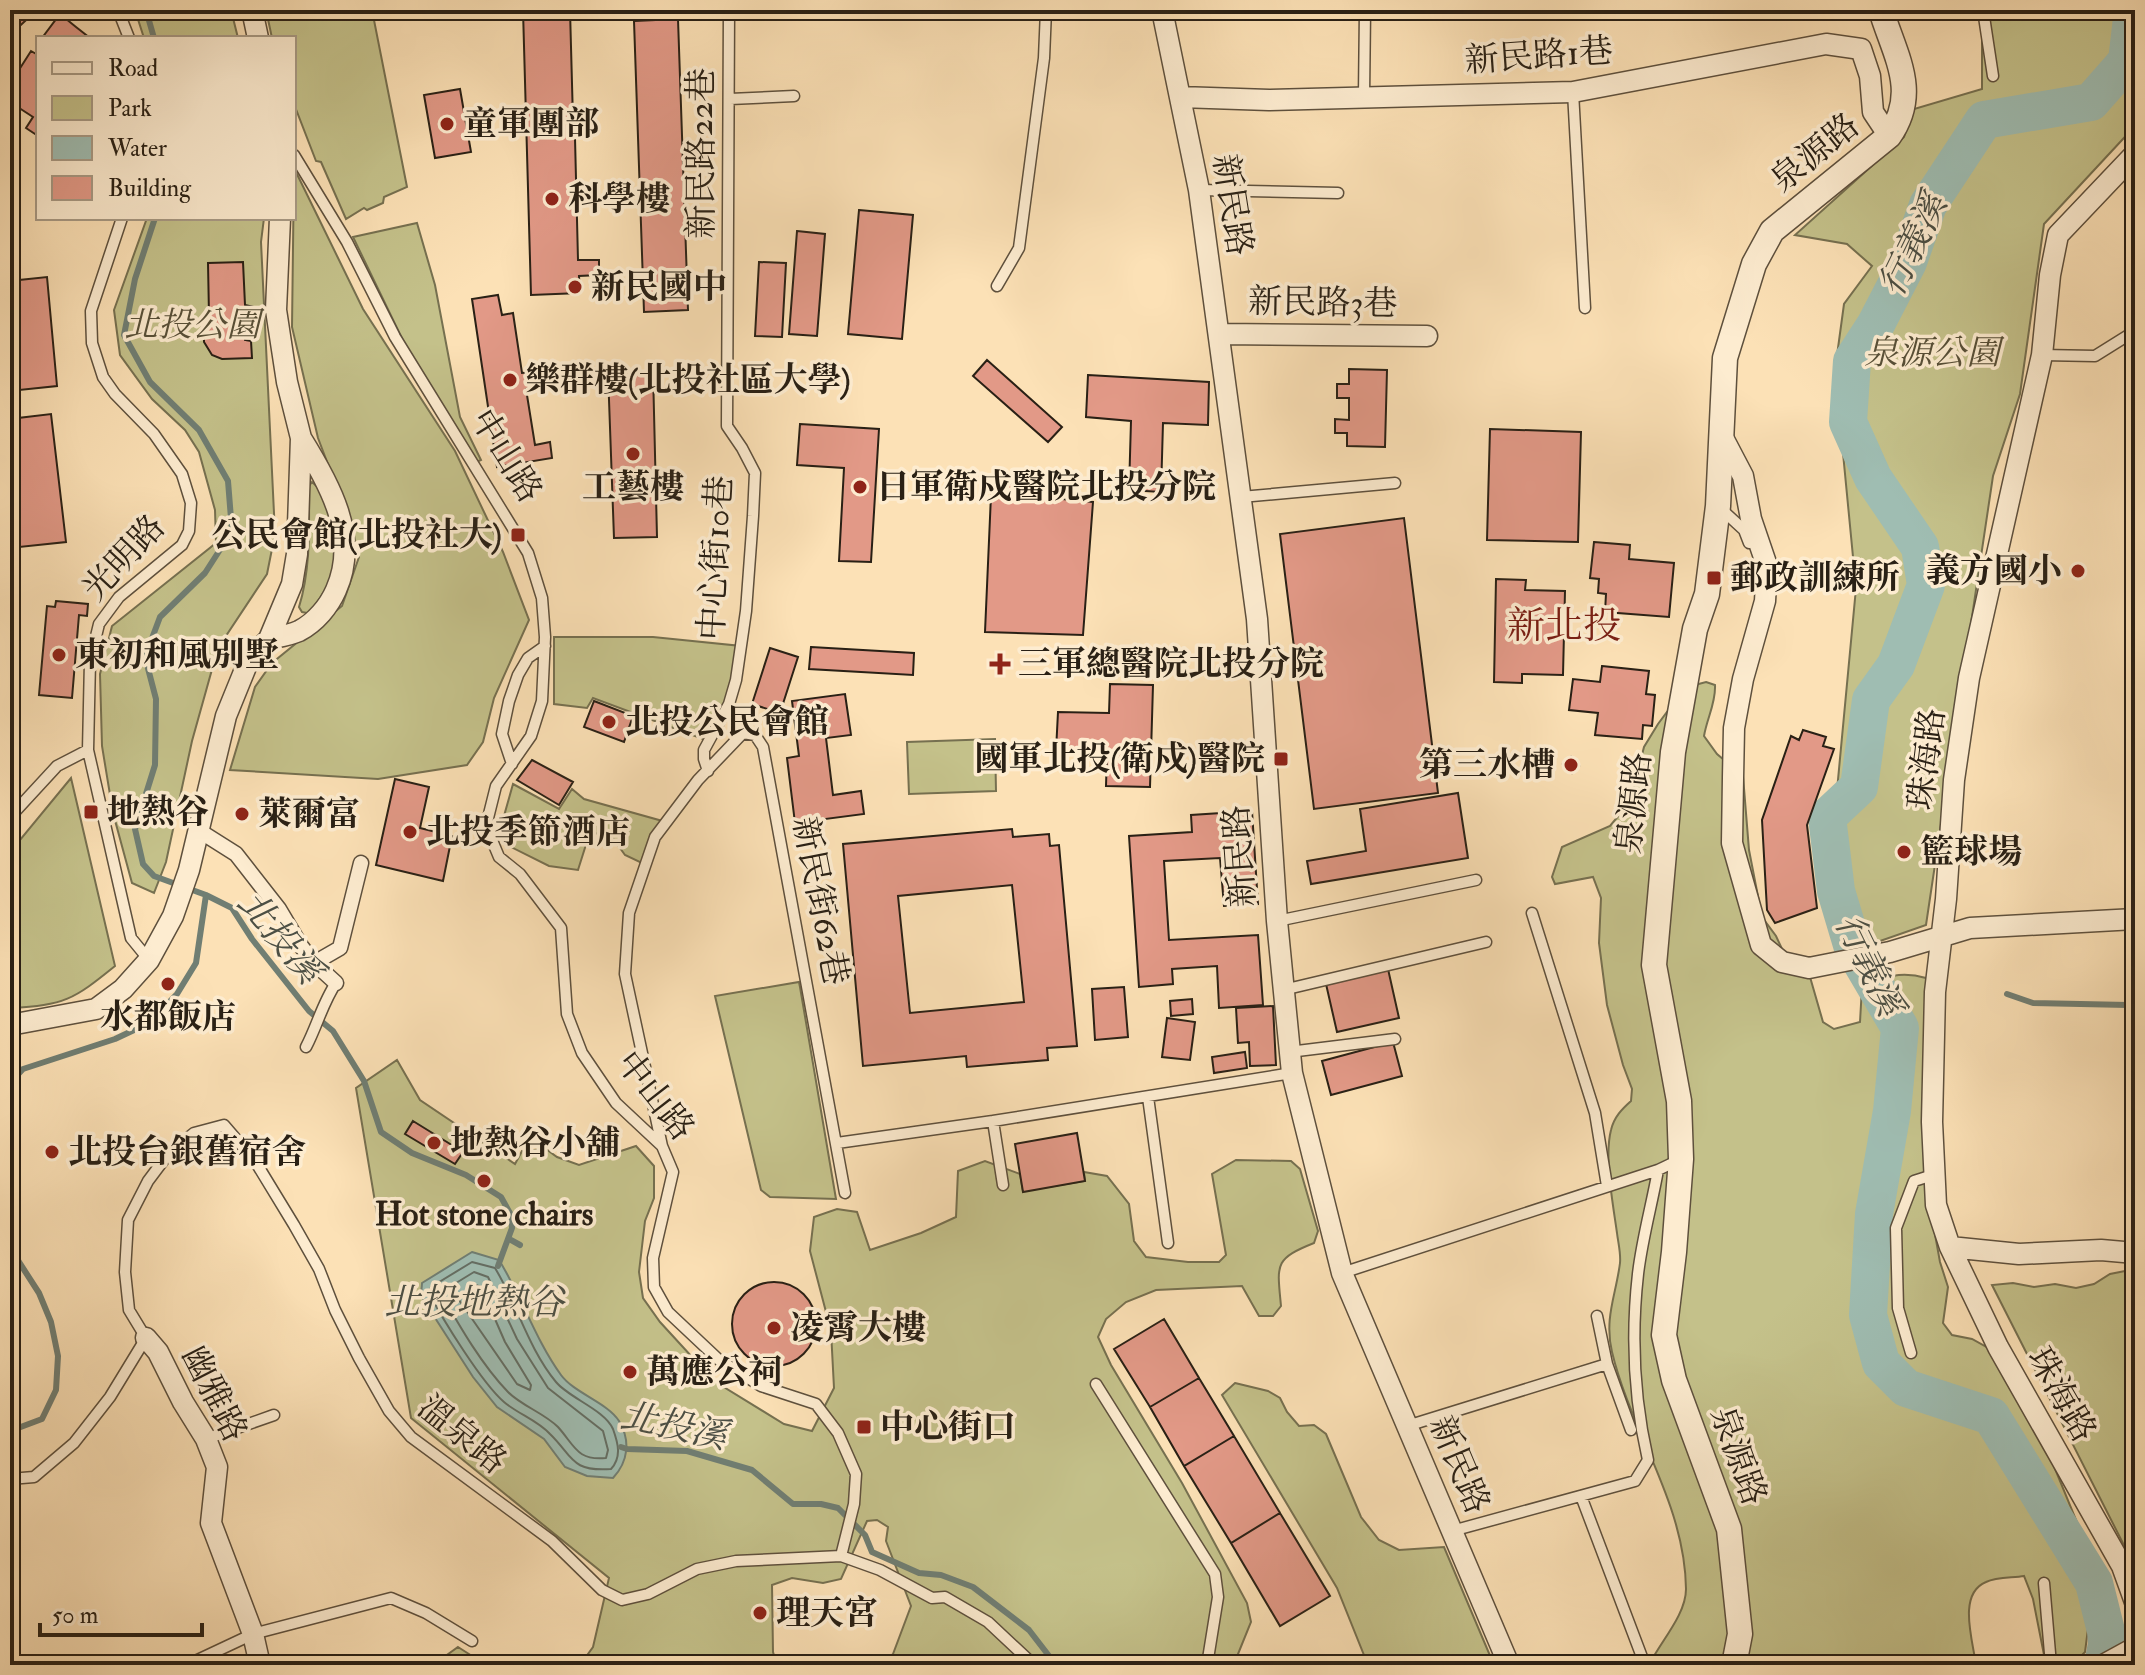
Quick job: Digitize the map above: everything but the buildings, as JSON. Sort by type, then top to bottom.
[{"type":"street","points":[[252,10],[258,36]]},
{"type":"street","name":"新民路","points":[[1162,10],[1199,190],[1257,619],[1277,921],[1292,1073],[1342,1273],[1509,1665]]},
{"type":"street","name":"泉源路","points":[[1734,1665],[1740,1634],[1729,1529],[1674,1380],[1664,1335],[1681,1159],[1679,1101],[1654,965],[1673,752],[1695,629],[1707,594],[1718,506],[1725,358],[1754,264],[1772,231],[1889,136],[1901,119],[1904,72],[1881,10]]},
{"type":"street","name":"新民路1巷","points":[[1180,97],[1269,100],[1573,92],[1826,44],[1861,49],[1870,76],[1873,112],[1889,136]]},
{"type":"street","name":"珠海路","points":[[2135,154],[2058,235],[2050,275],[2042,355],[1969,678],[1954,780],[1935,992],[1932,1122],[1936,1205],[1950,1247],[1998,1347],[2122,1566],[2135,1602]]},
{"type":"street","points":[[11,1023],[96,1009],[123,989],[149,960],[173,916],[189,870],[226,716],[248,662],[269,639],[292,584],[297,554],[301,438],[287,382],[276,310],[280,220]]},
{"type":"street","name":"新民路3巷","points":[[1219,334],[1427,336]]},
{"type":"street","points":[[1721,434],[1743,476],[1751,519],[1767,566],[1765,601],[1743,679],[1734,728],[1732,843],[1761,945],[1782,962],[1809,968],[1890,952],[1970,928],[2135,919]]},
{"type":"street","points":[[269,639],[299,631],[328,606],[341,580],[347,551],[327,480],[301,438]]},
{"type":"street","points":[[198,830],[236,854],[279,909],[314,963],[336,983]]},
{"type":"street","points":[[314,963],[340,948],[361,863]]},
{"type":"street","points":[[1950,1247],[2019,1254],[2101,1250],[2135,1253]]},
{"type":"street","name":"幽雅路","points":[[146,1338],[158,1352],[206,1439],[217,1467],[211,1523],[253,1634],[260,1665]]},
{"type":"lane","points":[[118,10],[128,36]]},
{"type":"lane","name":"新民路22巷","points":[[729,10],[729,345]]},
{"type":"lane","points":[[997,286],[1019,248],[1044,58],[1046,10]]},
{"type":"lane","points":[[1364,96],[1365,10]]},
{"type":"lane","points":[[1983,10],[1993,76]]},
{"type":"lane","points":[[1573,92],[1585,308]]},
{"type":"lane","points":[[730,99],[794,96]]},
{"type":"lane","name":"中山路","points":[[296,158],[347,242],[395,337],[528,553],[542,598],[545,646],[542,701],[531,736],[496,786],[486,826],[499,857],[520,874],[561,928],[567,1014],[582,1053],[616,1103],[662,1146],[673,1172],[653,1258],[654,1287],[668,1312],[719,1360],[761,1386],[816,1404],[838,1433],[856,1474],[850,1526],[841,1556]]},
{"type":"lane","points":[[1199,190],[1338,193]]},
{"type":"lane","name":"光明路","points":[[121,220],[91,311],[92,343],[103,377],[154,434],[182,474],[191,503],[189,531],[182,545],[119,597],[99,624],[90,661],[88,750],[131,938],[149,960]]},
{"type":"lane","points":[[2042,355],[2095,356],[2135,331]]},
{"type":"lane","name":"中心街10巷","points":[[708,771],[704,750],[729,704],[738,669],[746,611],[755,473],[727,426],[729,345]]},
{"type":"lane","points":[[1241,497],[1395,483]]},
{"type":"lane","points":[[1718,506],[1744,530],[1766,588]]},
{"type":"lane","points":[[512,764],[502,734],[509,701],[528,658],[545,646]]},
{"type":"lane","name":"新民街62巷","points":[[708,771],[743,733],[755,735],[763,747],[837,1143]]},
{"type":"lane","points":[[10,817],[57,766],[88,750]]},
{"type":"lane","points":[[662,1146],[625,974],[629,913],[655,837],[708,771]]},
{"type":"lane","points":[[1277,921],[1476,880]]},
{"type":"lane","points":[[1532,913],[1595,1113],[1607,1186]]},
{"type":"lane","points":[[1283,990],[1486,942]]},
{"type":"lane","points":[[306,1047],[336,983]]},
{"type":"lane","points":[[1289,1052],[1395,1039]]},
{"type":"lane","points":[[845,1193],[837,1143],[1292,1073]]},
{"type":"lane","points":[[1148,1097],[1168,1243]]},
{"type":"lane","points":[[993,1121],[1003,1185]]},
{"type":"lane","name":"溫泉路","points":[[146,1338],[129,1310],[125,1272],[128,1220],[148,1181],[169,1153],[194,1133],[224,1125],[255,1161],[294,1225],[319,1269],[353,1346],[389,1411],[411,1437],[552,1541],[602,1590],[622,1600],[648,1594],[697,1569],[736,1561],[841,1556],[880,1570],[932,1598],[945,1597],[988,1622],[1034,1665]]},
{"type":"lane","points":[[1342,1273],[1658,1170],[1681,1159]]},
{"type":"lane","points":[[1452,1531],[1635,1481],[1648,1460],[1635,1376],[1635,1315],[1638,1271],[1658,1170]]},
{"type":"lane","points":[[1911,1353],[1898,1308],[1896,1228],[1914,1181],[1936,1174]]},
{"type":"lane","points":[[1597,1316],[1607,1364],[1631,1430]]},
{"type":"lane","points":[[10,1479],[34,1477],[74,1443],[110,1397],[146,1338]]},
{"type":"lane","points":[[1407,1426],[1607,1364]]},
{"type":"lane","points":[[1096,1384],[1215,1574],[1218,1597],[1207,1665]]},
{"type":"lane","points":[[206,1439],[274,1415]]},
{"type":"lane","points":[[1581,1496],[1645,1665]]},
{"type":"lane","points":[[2044,1583],[2051,1665]]},
{"type":"lane","points":[[187,1665],[253,1634],[391,1598],[426,1613],[472,1641]]},
{"type":"lane","points":[[2093,1665],[2135,1642]]},
{"type":"green space","points":[[135,10],[231,10],[238,36],[143,36]]},
{"type":"green space","points":[[266,10],[372,10],[407,187],[384,197],[383,203],[367,210],[364,208],[346,219],[321,162],[316,161],[296,109],[296,36],[272,36]]},
{"type":"green space","name":"泉源公園","points":[[1982,10],[2135,10],[2135,126],[2044,224],[2020,394],[1993,476],[1926,925],[1843,954],[1820,840],[1836,801],[1856,588],[1835,370],[1844,304],[1872,266],[1847,244],[1795,235],[1904,137],[1914,109],[1982,89]]},
{"type":"green space","points":[[296,172],[363,309],[455,451],[503,552],[529,620],[494,698],[483,742],[467,765],[378,779],[230,770],[255,687],[272,663],[342,606],[359,557],[318,438],[292,327]]},
{"type":"green space","name":"北投公園","points":[[146,220],[264,220],[261,242],[275,534],[267,574],[218,648],[192,741],[166,862],[154,893],[132,883],[113,813],[102,746],[100,674],[112,626],[216,543],[215,510],[199,452],[185,430],[152,399],[120,355],[114,310]]},
{"type":"green space","points":[[417,223],[435,285],[460,417],[481,460],[472,464],[426,388],[353,237]]},
{"type":"green space","points":[[312,482],[320,490],[328,508],[336,551],[335,564],[325,590],[307,613],[299,607],[307,562],[309,486]]},
{"type":"green space","points":[[554,637],[653,637],[741,646],[736,680],[711,742],[593,698],[587,708],[554,704]]},
{"type":"green space","points":[[1706,682],[1715,685],[1715,692],[1704,736],[1717,754],[1743,776],[1749,850],[1762,917],[1776,936],[1791,968],[1810,977],[1823,1022],[1834,1029],[1860,1022],[1862,987],[1878,980],[1909,975],[1926,978],[1930,986],[1930,1207],[1948,1287],[1943,1323],[1952,1335],[1972,1339],[1990,1349],[2042,1437],[2083,1537],[2089,1621],[2085,1652],[2072,1665],[2046,1665],[2033,1599],[2024,1576],[1986,1582],[1977,1588],[1972,1597],[1969,1619],[1976,1665],[1649,1665],[1682,1609],[1686,1589],[1677,1527],[1631,1411],[1610,1340],[1610,1317],[1620,1259],[1610,1181],[1609,1141],[1614,1121],[1631,1101],[1632,1089],[1607,1005],[1599,943],[1601,898],[1593,877],[1555,884],[1552,877],[1562,847],[1610,826],[1630,802],[1644,747],[1658,724],[1695,685]]},
{"type":"green space","points":[[995,739],[996,791],[909,794],[907,742]]},
{"type":"green space","points":[[71,778],[115,966],[67,999],[10,1008],[10,852]]},
{"type":"green space","points":[[513,784],[559,809],[572,789],[584,799],[666,822],[646,865],[625,855],[612,837],[590,832],[578,870],[549,866],[503,843],[504,816]]},
{"type":"green space","points":[[799,982],[836,1199],[770,1197],[761,1190],[715,996]]},
{"type":"green space","points":[[397,1060],[420,1100],[515,1164],[522,1151],[546,1149],[579,1165],[636,1146],[654,1166],[654,1198],[645,1221],[639,1272],[643,1298],[660,1322],[714,1381],[784,1424],[812,1431],[834,1388],[831,1331],[810,1251],[814,1217],[837,1209],[857,1212],[870,1250],[956,1217],[958,1171],[985,1161],[1020,1174],[1023,1191],[1085,1181],[1084,1172],[1107,1176],[1129,1204],[1134,1241],[1146,1257],[1219,1262],[1226,1255],[1212,1174],[1236,1160],[1291,1161],[1300,1169],[1318,1231],[1314,1243],[1291,1254],[1281,1265],[1281,1306],[1273,1316],[1259,1316],[1242,1286],[1156,1290],[1126,1302],[1106,1319],[1098,1337],[1247,1603],[1251,1622],[1238,1654],[1238,1665],[882,1665],[893,1654],[911,1606],[886,1541],[888,1527],[877,1520],[867,1521],[841,1579],[823,1583],[792,1578],[772,1585],[773,1652],[777,1665],[580,1665],[593,1647],[609,1578],[411,1418],[356,1088]]},
{"type":"green space","points":[[2135,1269],[2135,1567],[1992,1285],[2013,1283],[2034,1287],[2055,1284],[2076,1288],[2094,1284],[2110,1274]]},
{"type":"green space","points":[[1235,1383],[1268,1391],[1280,1398],[1299,1426],[1314,1425],[1326,1434],[1361,1517],[1379,1540],[1399,1550],[1444,1547],[1494,1665],[1368,1665],[1337,1588],[1222,1395]]},
{"type":"green space","points":[[458,1647],[486,1665],[433,1665]]},
{"type":"water","name":"北投地熱谷","points":[[472,1252],[499,1260],[561,1375],[619,1421],[625,1436],[626,1451],[622,1465],[613,1478],[587,1476],[565,1467],[544,1439],[497,1407],[473,1377],[421,1296],[422,1283]]},
{"type":"waterway","name":"北投溪","points":[[146,10],[153,36]]},
{"type":"waterway","name":"行義溪","points":[[2103,1665],[2106,1631],[2094,1583],[1991,1416],[1906,1388],[1881,1363],[1868,1315],[1874,1214],[1892,1111],[1900,1028],[1853,948],[1836,891],[1827,817],[1859,787],[1871,700],[1896,665],[1926,585],[1920,547],[1873,478],[1848,422],[1852,361],[1876,324],[1908,262],[1928,205],[1984,120],[2091,102],[2127,61],[2133,10]]},
{"type":"waterway","name":"北投溪","points":[[154,220],[135,279],[124,335],[150,382],[199,430],[228,481],[232,531],[205,573],[160,617],[145,657],[156,699],[155,765],[135,829],[143,864],[154,876],[232,908],[252,939],[309,1011],[333,1031],[364,1081],[381,1132],[412,1153],[466,1175],[501,1197],[511,1215],[512,1228],[498,1266]]},
{"type":"waterway","name":"北投溪","points":[[10,1083],[23,1069],[115,1039],[149,1023],[177,994],[196,963],[206,895]]},
{"type":"waterway","points":[[1853,948],[1867,947]]},
{"type":"waterway","points":[[2007,994],[2033,1003],[2128,1005],[2135,1008]]},
{"type":"waterway","points":[[509,1239],[520,1245]]},
{"type":"waterway","name":"北投溪","points":[[10,1248],[39,1293],[51,1322],[58,1356],[56,1390],[42,1419],[10,1431]]},
{"type":"waterway","name":"北投溪","points":[[621,1447],[687,1451],[752,1470],[793,1504],[821,1504],[838,1508],[865,1535],[872,1552],[919,1573],[941,1575],[973,1587],[1029,1630],[1056,1665]]},
{"type":"place","name":"童軍團部","points":[[447,124]]},
{"type":"place","name":"科學樓","points":[[552,199]]},
{"type":"place","name":"新民國中","points":[[575,287]]},
{"type":"place","name":"樂群樓(北投社區大學)","points":[[510,380]]},
{"type":"place","name":"工藝樓","points":[[633,454]]},
{"type":"place","name":"日軍衛戍醫院北投分院","points":[[860,487]]},
{"type":"place","name":"公民會館(北投社大)","points":[[518,535]]},
{"type":"place","name":"義方國小","points":[[2078,571]]},
{"type":"place","name":"郵政訓練所","points":[[1714,578]]},
{"type":"place","name":"東初和風別墅","points":[[59,655]]},
{"type":"place","name":"三軍總醫院北投分院","points":[[1000,664]]},
{"type":"place","name":"北投公民會館","points":[[609,722]]},
{"type":"place","name":"國軍北投(衛戍)醫院","points":[[1281,759]]},
{"type":"place","name":"第三水槽","points":[[1571,765]]},
{"type":"place","name":"地熱谷","points":[[91,812]]},
{"type":"place","name":"萊爾富","points":[[242,814]]},
{"type":"place","name":"北投季節酒店","points":[[410,832]]},
{"type":"place","name":"籃球場","points":[[1904,852]]},
{"type":"place","name":"水都飯店","points":[[168,984]]},
{"type":"place","name":"地熱谷小舖","points":[[434,1143]]},
{"type":"place","name":"北投台銀舊宿舍","points":[[52,1152]]},
{"type":"place","name":"Hot stone chairs","points":[[484,1181]]},
{"type":"place","name":"凌霄大樓","points":[[774,1328]]},
{"type":"place","name":"萬應公祠","points":[[630,1372]]},
{"type":"place","name":"中心街口","points":[[864,1427]]},
{"type":"place","name":"理天宮","points":[[760,1613]]},
{"type":"district","name":"新北投","points":[[1564,626]]}]
